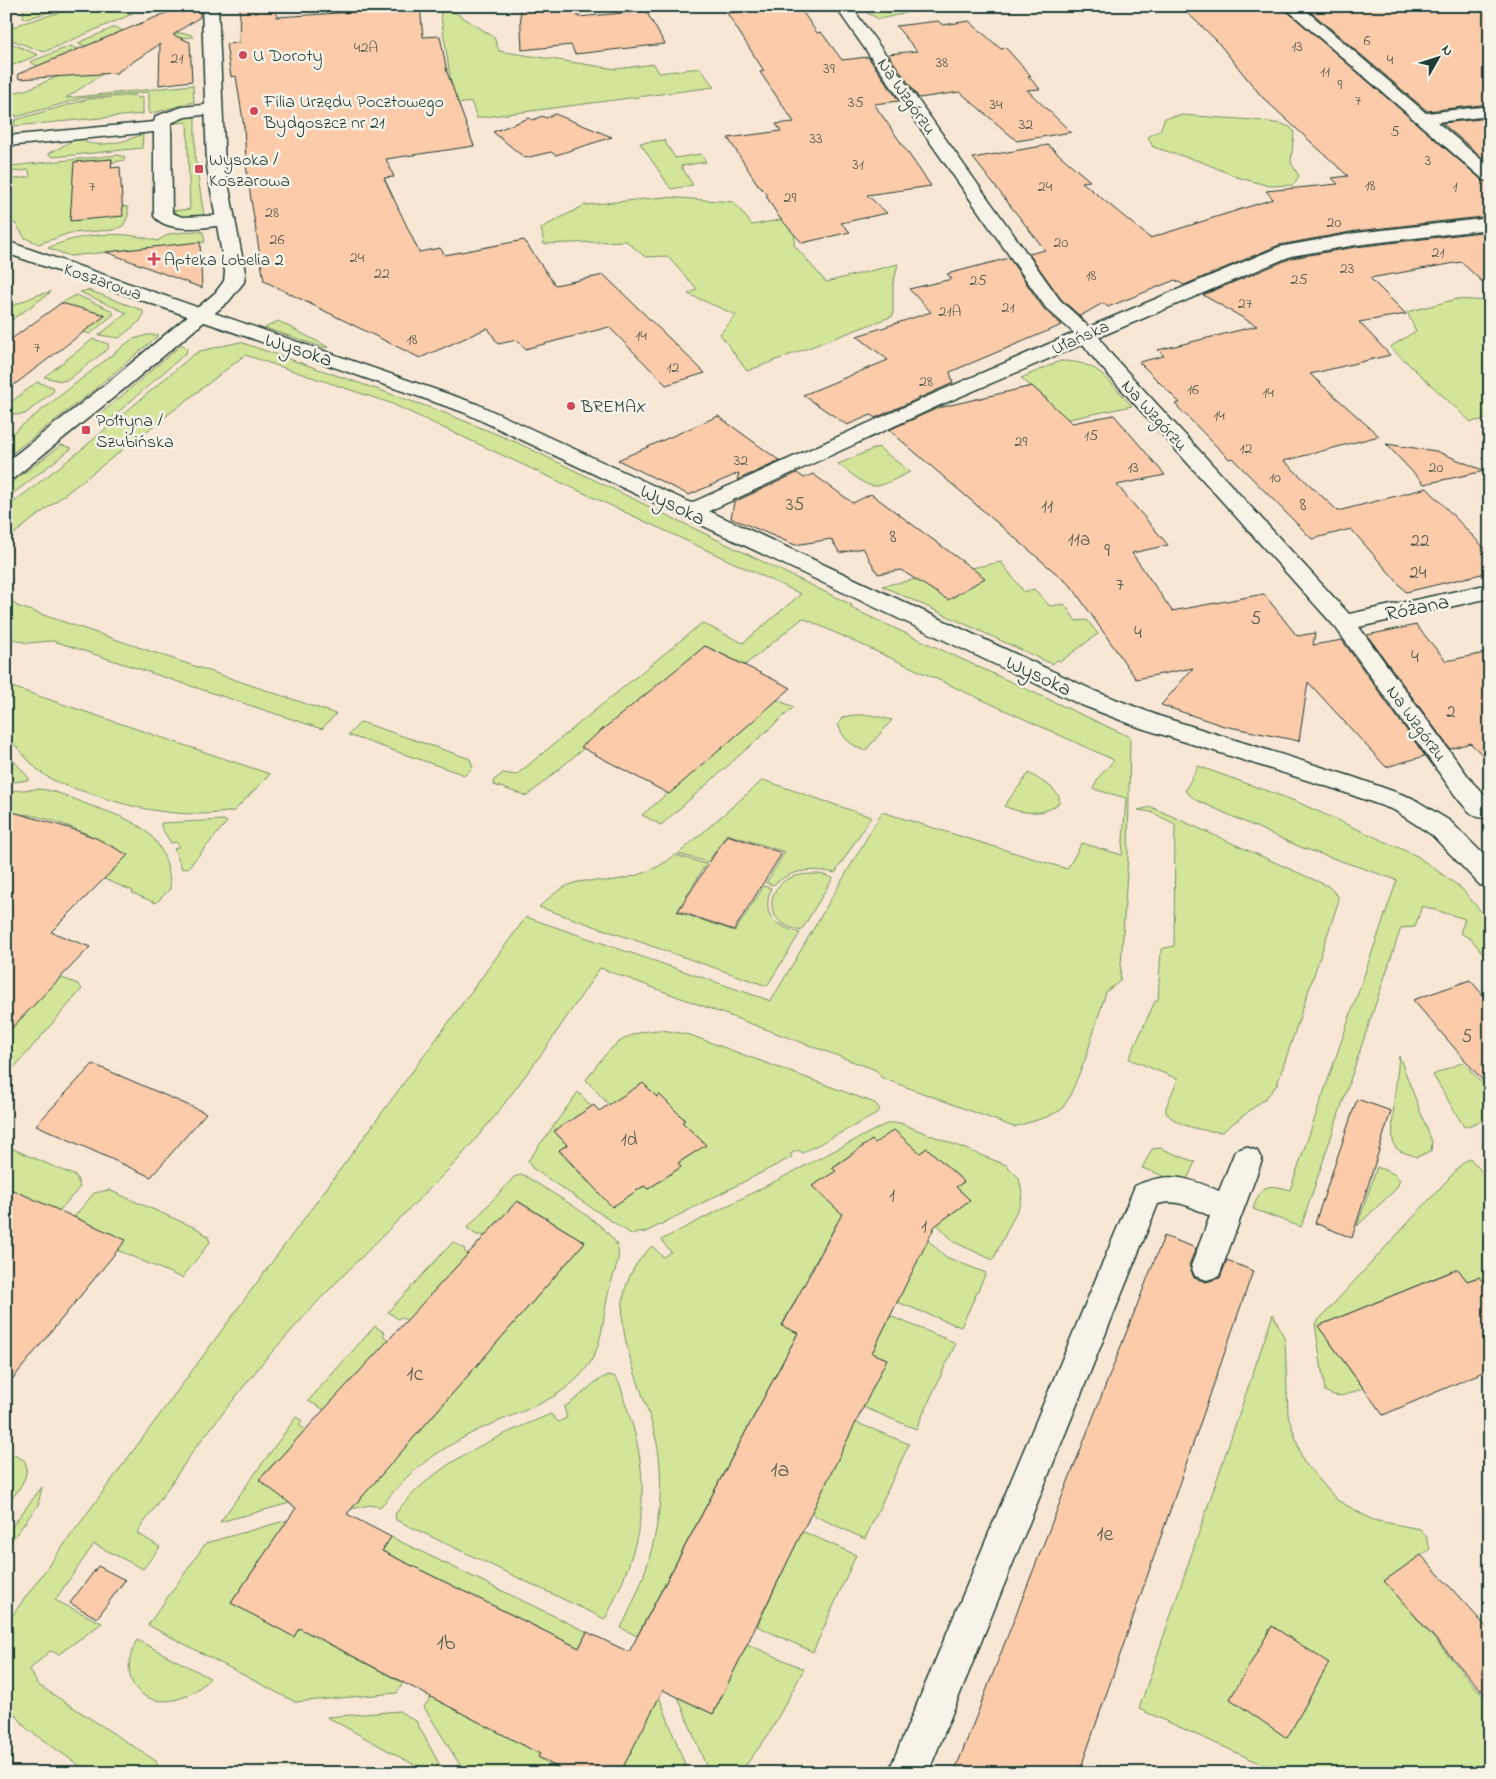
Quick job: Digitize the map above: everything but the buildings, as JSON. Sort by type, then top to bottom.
[{"type":"street","points":[[6,473],[118,385],[222,297],[234,282],[234,262],[216,166],[210,6]]},
{"type":"street","name":"Na Wzgórzu","points":[[843,6],[1048,296],[1087,335],[1103,357],[1344,622],[1464,788],[1487,811]]},
{"type":"street","points":[[1291,6],[1490,176]]},
{"type":"street","points":[[213,109],[172,114],[162,120],[160,126],[163,216],[180,223],[226,220]]},
{"type":"street","points":[[1422,118],[1490,111]]},
{"type":"street","points":[[6,141],[160,126]]},
{"type":"street","name":"Ułańska","points":[[689,512],[882,424],[1184,292],[1293,249],[1356,239],[1490,223]]},
{"type":"street","name":"Koszarowa","points":[[6,247],[199,315]]},
{"type":"street","name":"Wysoka","points":[[199,315],[470,408],[532,435],[689,512],[1088,698],[1150,722],[1385,798],[1413,810],[1441,828],[1490,878]]},
{"type":"street","name":"Różana","points":[[1344,622],[1490,591]]},
{"type":"street","points":[[1441,828],[1487,811]]},
{"type":"street","points":[[1207,1266],[1246,1160]]},
{"type":"street","points":[[908,1773],[1146,1195],[1157,1188],[1170,1187],[1227,1209]]},
{"type":"green space","points":[[24,6],[69,6],[26,19],[23,18]]},
{"type":"green space","points":[[81,6],[110,6],[132,14],[44,52],[6,38],[6,32],[20,24]]},
{"type":"green space","points":[[864,6],[938,6],[879,19],[867,13]]},
{"type":"green space","points":[[440,9],[456,13],[494,37],[499,51],[616,69],[654,64],[659,73],[700,68],[714,87],[477,118],[471,102],[458,104],[451,83]]},
{"type":"green space","points":[[115,27],[123,31],[86,46],[78,43]]},
{"type":"green space","points":[[165,32],[190,34],[193,37],[154,40],[66,98],[193,85],[194,102],[149,114],[149,92],[82,98],[16,117],[16,115],[6,115],[6,95],[28,89]]},
{"type":"green space","points":[[6,41],[38,55],[6,68]]},
{"type":"green space","points":[[70,46],[78,49],[38,66],[30,62]]},
{"type":"green space","points":[[136,95],[137,98],[143,97],[143,114],[14,126],[15,120],[88,99]]},
{"type":"green space","points":[[195,115],[195,157],[204,216],[189,218],[173,214],[172,211],[190,209],[187,122],[169,124],[177,118]]},
{"type":"green space","points":[[1181,115],[1254,120],[1290,127],[1294,132],[1291,163],[1299,176],[1293,185],[1269,186],[1237,177],[1202,162],[1153,147],[1148,137],[1160,130],[1165,118]]},
{"type":"green space","points":[[143,134],[142,148],[54,157],[48,154],[79,137],[88,138],[85,142],[92,144],[107,144]]},
{"type":"green space","points":[[664,140],[675,158],[701,154],[706,162],[681,166],[693,185],[671,189],[640,143]]},
{"type":"green space","points":[[118,155],[125,157],[124,160],[112,163],[112,159],[74,162],[122,206],[128,207],[128,216],[123,226],[113,230],[70,233],[39,244],[25,238],[16,224],[6,220],[6,180],[30,177],[29,170],[10,172],[10,166]]},
{"type":"green space","points":[[665,197],[734,202],[752,225],[829,211],[795,232],[794,245],[826,282],[898,264],[893,285],[893,316],[747,371],[720,334],[736,315],[688,294],[697,289],[667,256],[645,257],[626,241],[544,244],[541,228],[585,205]]},
{"type":"green space","points":[[203,232],[205,242],[70,256],[48,248],[88,236],[130,235],[157,241],[169,234]]},
{"type":"green space","points":[[88,290],[139,309],[143,311],[143,316],[140,321],[119,338],[99,335],[127,313],[80,292]]},
{"type":"green space","points":[[51,292],[6,324],[6,308]]},
{"type":"green space","points":[[76,295],[111,310],[114,314],[90,334],[83,332],[61,303]]},
{"type":"green space","points":[[1457,299],[1490,301],[1490,418],[1471,422],[1390,347],[1416,331],[1407,312]]},
{"type":"green space","points":[[278,321],[328,347],[325,348],[265,328]]},
{"type":"green space","points":[[147,335],[159,335],[89,394],[6,458],[6,438],[131,340]]},
{"type":"green space","points":[[93,339],[108,344],[109,348],[68,380],[61,381],[44,377]]},
{"type":"green space","points":[[240,342],[440,411],[518,443],[852,605],[851,608],[1130,737],[1128,856],[1120,981],[1106,992],[1085,1060],[1069,1098],[1061,1110],[1047,1117],[1014,1127],[882,1078],[876,1070],[600,968],[543,1052],[495,1116],[457,1161],[320,1299],[264,1361],[196,1447],[137,1533],[160,1547],[143,1569],[94,1544],[55,1600],[102,1623],[59,1654],[50,1651],[30,1669],[37,1684],[156,1761],[160,1773],[90,1773],[26,1728],[13,1711],[6,1695],[6,1628],[16,1610],[526,917],[771,1001],[882,812],[1067,869],[1082,843],[1122,855],[1126,798],[1093,789],[1099,777],[1114,760],[803,618],[745,665],[705,646],[527,796],[494,785],[493,781],[503,773],[516,775],[702,623],[743,643],[801,594],[390,403],[245,355],[6,540],[6,508],[76,454],[193,355],[200,351]]},
{"type":"green space","points":[[182,344],[187,349],[186,353],[109,420],[97,417]]},
{"type":"green space","points":[[1060,361],[1085,364],[1094,368],[1109,380],[1132,406],[1035,426],[1011,409],[1047,399],[1021,378]]},
{"type":"green space","points":[[37,382],[53,387],[54,391],[25,414],[17,415],[6,412],[6,406]]},
{"type":"green space","points":[[61,445],[72,448],[6,499],[6,487]]},
{"type":"green space","points":[[878,447],[910,472],[879,486],[872,486],[859,480],[838,464]]},
{"type":"green space","points":[[1001,562],[1024,592],[1034,589],[1050,606],[1064,604],[1076,621],[1087,620],[1098,634],[1061,661],[1057,660],[1052,664],[882,586]]},
{"type":"green space","points":[[6,594],[17,606],[336,714],[322,729],[60,643],[52,641],[27,643],[6,637]]},
{"type":"green space","points":[[6,685],[270,774],[234,811],[198,814],[180,813],[144,809],[109,800],[57,782],[46,776],[30,762],[6,735]]},
{"type":"green space","points":[[777,700],[794,707],[661,825],[642,815]]},
{"type":"green space","points":[[871,715],[892,720],[865,751],[848,741],[838,724],[843,717]]},
{"type":"green space","points":[[361,722],[470,759],[473,767],[465,775],[348,735]]},
{"type":"green space","points":[[6,752],[29,778],[28,780],[6,783]]},
{"type":"green space","points":[[1198,766],[1295,801],[1417,856],[1461,888],[1490,922],[1490,954],[1485,956],[1471,939],[1460,933],[1465,919],[1422,906],[1415,927],[1401,928],[1301,1227],[1253,1209],[1259,1195],[1265,1188],[1275,1187],[1290,1190],[1397,880],[1300,847],[1196,800],[1185,791]]},
{"type":"green space","points":[[1029,773],[1051,787],[1059,796],[1059,803],[1040,812],[1018,811],[1004,806]]},
{"type":"green space","points":[[763,780],[871,817],[835,873],[802,871],[788,876],[773,885],[766,883],[785,852],[727,834],[708,862],[678,854]]},
{"type":"green space","points":[[38,789],[58,793],[113,814],[136,824],[146,831],[161,849],[166,862],[170,889],[156,903],[132,893],[133,891],[104,879],[120,863],[120,853],[111,846],[82,832],[47,819],[31,815],[17,814],[6,816],[6,791]]},
{"type":"green space","points":[[1151,807],[1328,886],[1338,896],[1338,903],[1277,1085],[1266,1098],[1222,1132],[1207,1131],[1184,1125],[1171,1118],[1166,1113],[1166,1107],[1178,1079],[1129,1059],[1155,1001],[1158,1000],[1161,949],[1174,946],[1175,824],[1151,812],[1138,810]]},
{"type":"green space","points":[[224,820],[227,822],[188,868],[182,869],[174,849],[179,846],[176,842],[171,843],[161,827],[161,823]]},
{"type":"green space","points":[[675,855],[706,864],[677,912],[735,931],[764,886],[771,888],[768,906],[772,918],[784,927],[800,933],[767,986],[539,907],[557,892],[572,884],[585,881],[615,880],[634,876],[660,866]]},
{"type":"green space","points":[[805,874],[820,874],[833,878],[801,931],[783,924],[777,919],[772,906],[772,899],[778,887],[793,877]]},
{"type":"green space","points":[[60,977],[78,984],[82,989],[6,1077],[6,1034]]},
{"type":"green space","points":[[663,1030],[690,1035],[875,1103],[880,1109],[875,1115],[802,1153],[799,1150],[790,1154],[792,1157],[646,1232],[631,1234],[532,1168],[528,1161],[578,1092],[592,1107],[554,1131],[567,1145],[559,1151],[589,1183],[598,1177],[621,1201],[644,1186],[648,1189],[681,1167],[678,1163],[705,1145],[682,1122],[685,1120],[660,1095],[609,1105],[586,1080],[617,1043],[637,1033]]},
{"type":"green space","points":[[1399,1056],[1432,1142],[1431,1151],[1417,1157],[1397,1149],[1393,1141],[1393,1118]]},
{"type":"green space","points":[[1463,1062],[1484,1086],[1490,1084],[1490,1118],[1464,1127],[1433,1075]]},
{"type":"green space","points":[[888,1123],[900,1123],[1006,1165],[1019,1178],[1022,1193],[1021,1202],[993,1260],[954,1242],[937,1224],[970,1200],[956,1187],[963,1181],[927,1148],[920,1153],[875,1143],[872,1140],[833,1167],[836,1171],[813,1186],[863,1233],[837,1223],[808,1275],[814,1277],[796,1299],[782,1325],[798,1333],[637,1636],[621,1628],[647,1566],[653,1545],[660,1501],[659,1456],[645,1402],[627,1348],[623,1321],[624,1295],[633,1270],[652,1246],[663,1257],[671,1252],[661,1240]]},
{"type":"green space","points":[[6,1146],[76,1176],[80,1187],[59,1211],[6,1204]]},
{"type":"green space","points":[[1160,1148],[1195,1162],[1185,1184],[1142,1168],[1152,1149]]},
{"type":"green space","points":[[1470,1158],[1490,1181],[1490,1280],[1483,1283],[1478,1277],[1467,1281],[1457,1269],[1318,1326],[1363,1388],[1339,1396],[1325,1391],[1315,1324],[1463,1163]]},
{"type":"green space","points":[[1377,1167],[1394,1174],[1400,1180],[1396,1189],[1357,1226]]},
{"type":"green space","points":[[524,1175],[584,1213],[605,1230],[616,1244],[618,1262],[610,1286],[601,1336],[595,1354],[578,1378],[564,1390],[548,1400],[477,1430],[446,1448],[411,1473],[380,1507],[369,1505],[351,1509],[585,1242],[518,1201],[484,1236],[479,1234],[478,1236],[467,1228],[514,1177]]},
{"type":"green space","points":[[109,1190],[198,1229],[208,1237],[210,1242],[182,1278],[117,1250],[125,1241],[74,1217],[94,1193]]},
{"type":"green space","points":[[918,1231],[946,1257],[986,1273],[961,1327],[897,1302]]},
{"type":"green space","points":[[453,1242],[465,1249],[464,1251],[468,1254],[407,1321],[401,1317],[398,1319],[388,1312]]},
{"type":"green space","points":[[1273,1314],[1285,1340],[1288,1415],[1303,1461],[1337,1500],[1373,1520],[1420,1529],[1426,1536],[1430,1549],[1385,1581],[1490,1704],[1490,1773],[1282,1773],[1139,1709]]},
{"type":"green space","points":[[890,1316],[956,1343],[916,1429],[863,1407],[886,1359],[872,1353]]},
{"type":"green space","points":[[375,1326],[385,1333],[383,1336],[389,1340],[325,1410],[308,1401]]},
{"type":"green space","points":[[610,1375],[615,1377],[620,1384],[635,1434],[642,1489],[641,1515],[636,1540],[618,1592],[605,1619],[396,1520],[395,1514],[411,1496],[446,1466],[486,1443],[551,1414],[558,1422],[567,1418],[564,1407],[598,1380]]},
{"type":"green space","points":[[296,1417],[302,1421],[299,1425],[306,1430],[259,1479],[290,1503],[220,1522]]},
{"type":"green space","points":[[855,1422],[909,1444],[865,1539],[811,1514]]},
{"type":"green space","points":[[6,1451],[24,1460],[26,1472],[22,1484],[6,1506]]},
{"type":"green space","points":[[42,1487],[38,1505],[6,1548],[6,1534]]},
{"type":"green space","points":[[288,1520],[231,1603],[294,1636],[303,1622],[327,1643],[403,1683],[397,1693],[295,1702],[148,1625],[206,1543]]},
{"type":"green space","points":[[802,1531],[856,1555],[813,1652],[757,1626]]},
{"type":"green space","points":[[391,1537],[587,1632],[579,1648],[382,1551]]},
{"type":"green space","points":[[137,1640],[210,1678],[194,1692],[178,1699],[161,1701],[147,1697],[136,1689],[130,1676],[130,1660]]},
{"type":"green space","points":[[747,1644],[804,1669],[769,1734],[740,1773],[709,1773],[678,1697],[713,1714]]},
{"type":"green space","points":[[659,1696],[688,1773],[620,1773]]},
{"type":"green space","points":[[431,1697],[512,1739],[544,1747],[538,1757],[568,1773],[465,1773],[424,1707]]},
{"type":"green space","points":[[399,1711],[416,1721],[444,1773],[429,1773],[327,1717]]},
{"type":"place","name":"U Doroty","points":[[243,55]]},
{"type":"place","name":"Filia Urzędu Pocztowego Bydgoszcz nr 21","points":[[254,111]]},
{"type":"place","name":"Wysoka / Koszarowa","points":[[199,169]]},
{"type":"place","name":"Apteka Lobelia 2","points":[[154,259]]},
{"type":"place","name":"BREMAX","points":[[571,406]]},
{"type":"place","name":"Połtyna / Szubińska","points":[[86,430]]}]
